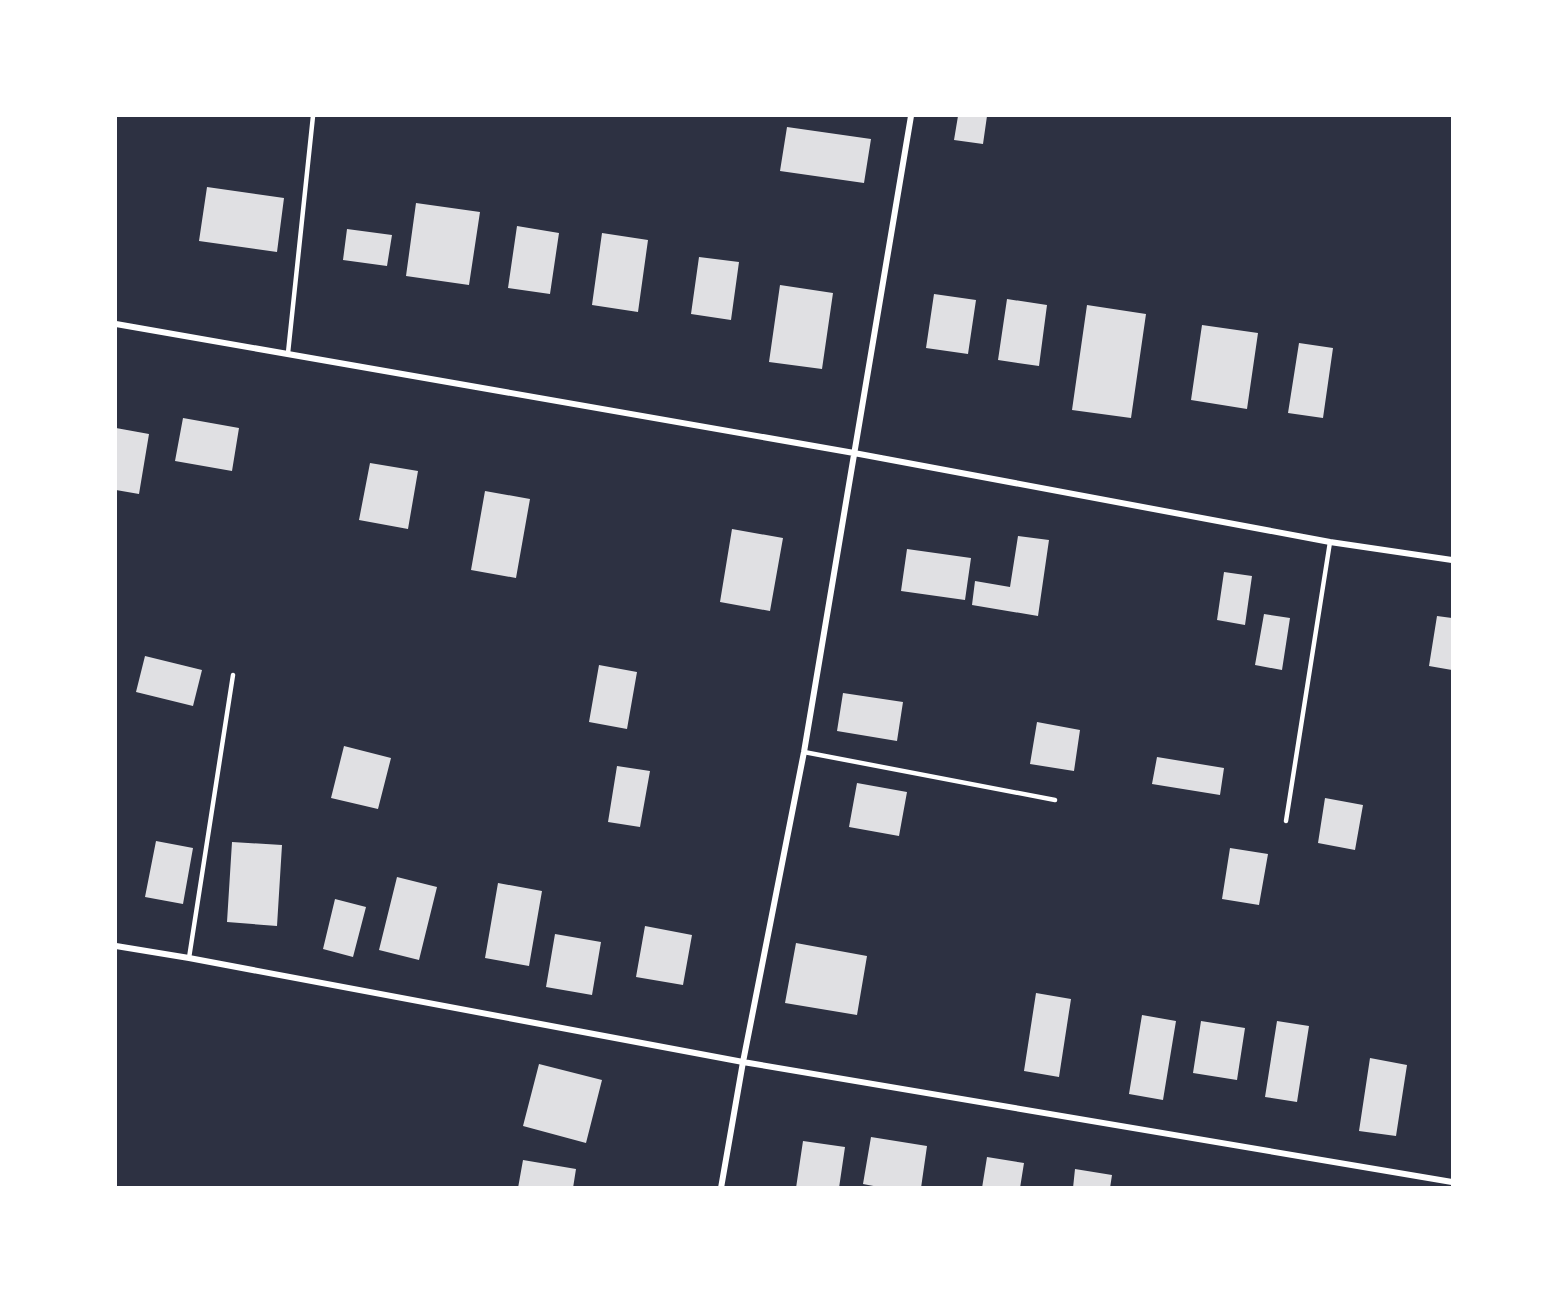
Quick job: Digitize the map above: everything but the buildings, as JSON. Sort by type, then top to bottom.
[{"type":"street","points":[[721,1188],[743,1062],[804,752],[911,116]]},
{"type":"street","points":[[116,324],[854,453],[1330,542],[1452,560]]},
{"type":"street","points":[[116,946],[743,1062],[1452,1182]]},
{"type":"lane","points":[[288,353],[313,116]]},
{"type":"lane","points":[[1286,821],[1330,542]]},
{"type":"lane","points":[[189,958],[233,675]]},
{"type":"lane","points":[[804,752],[1055,800]]}]
